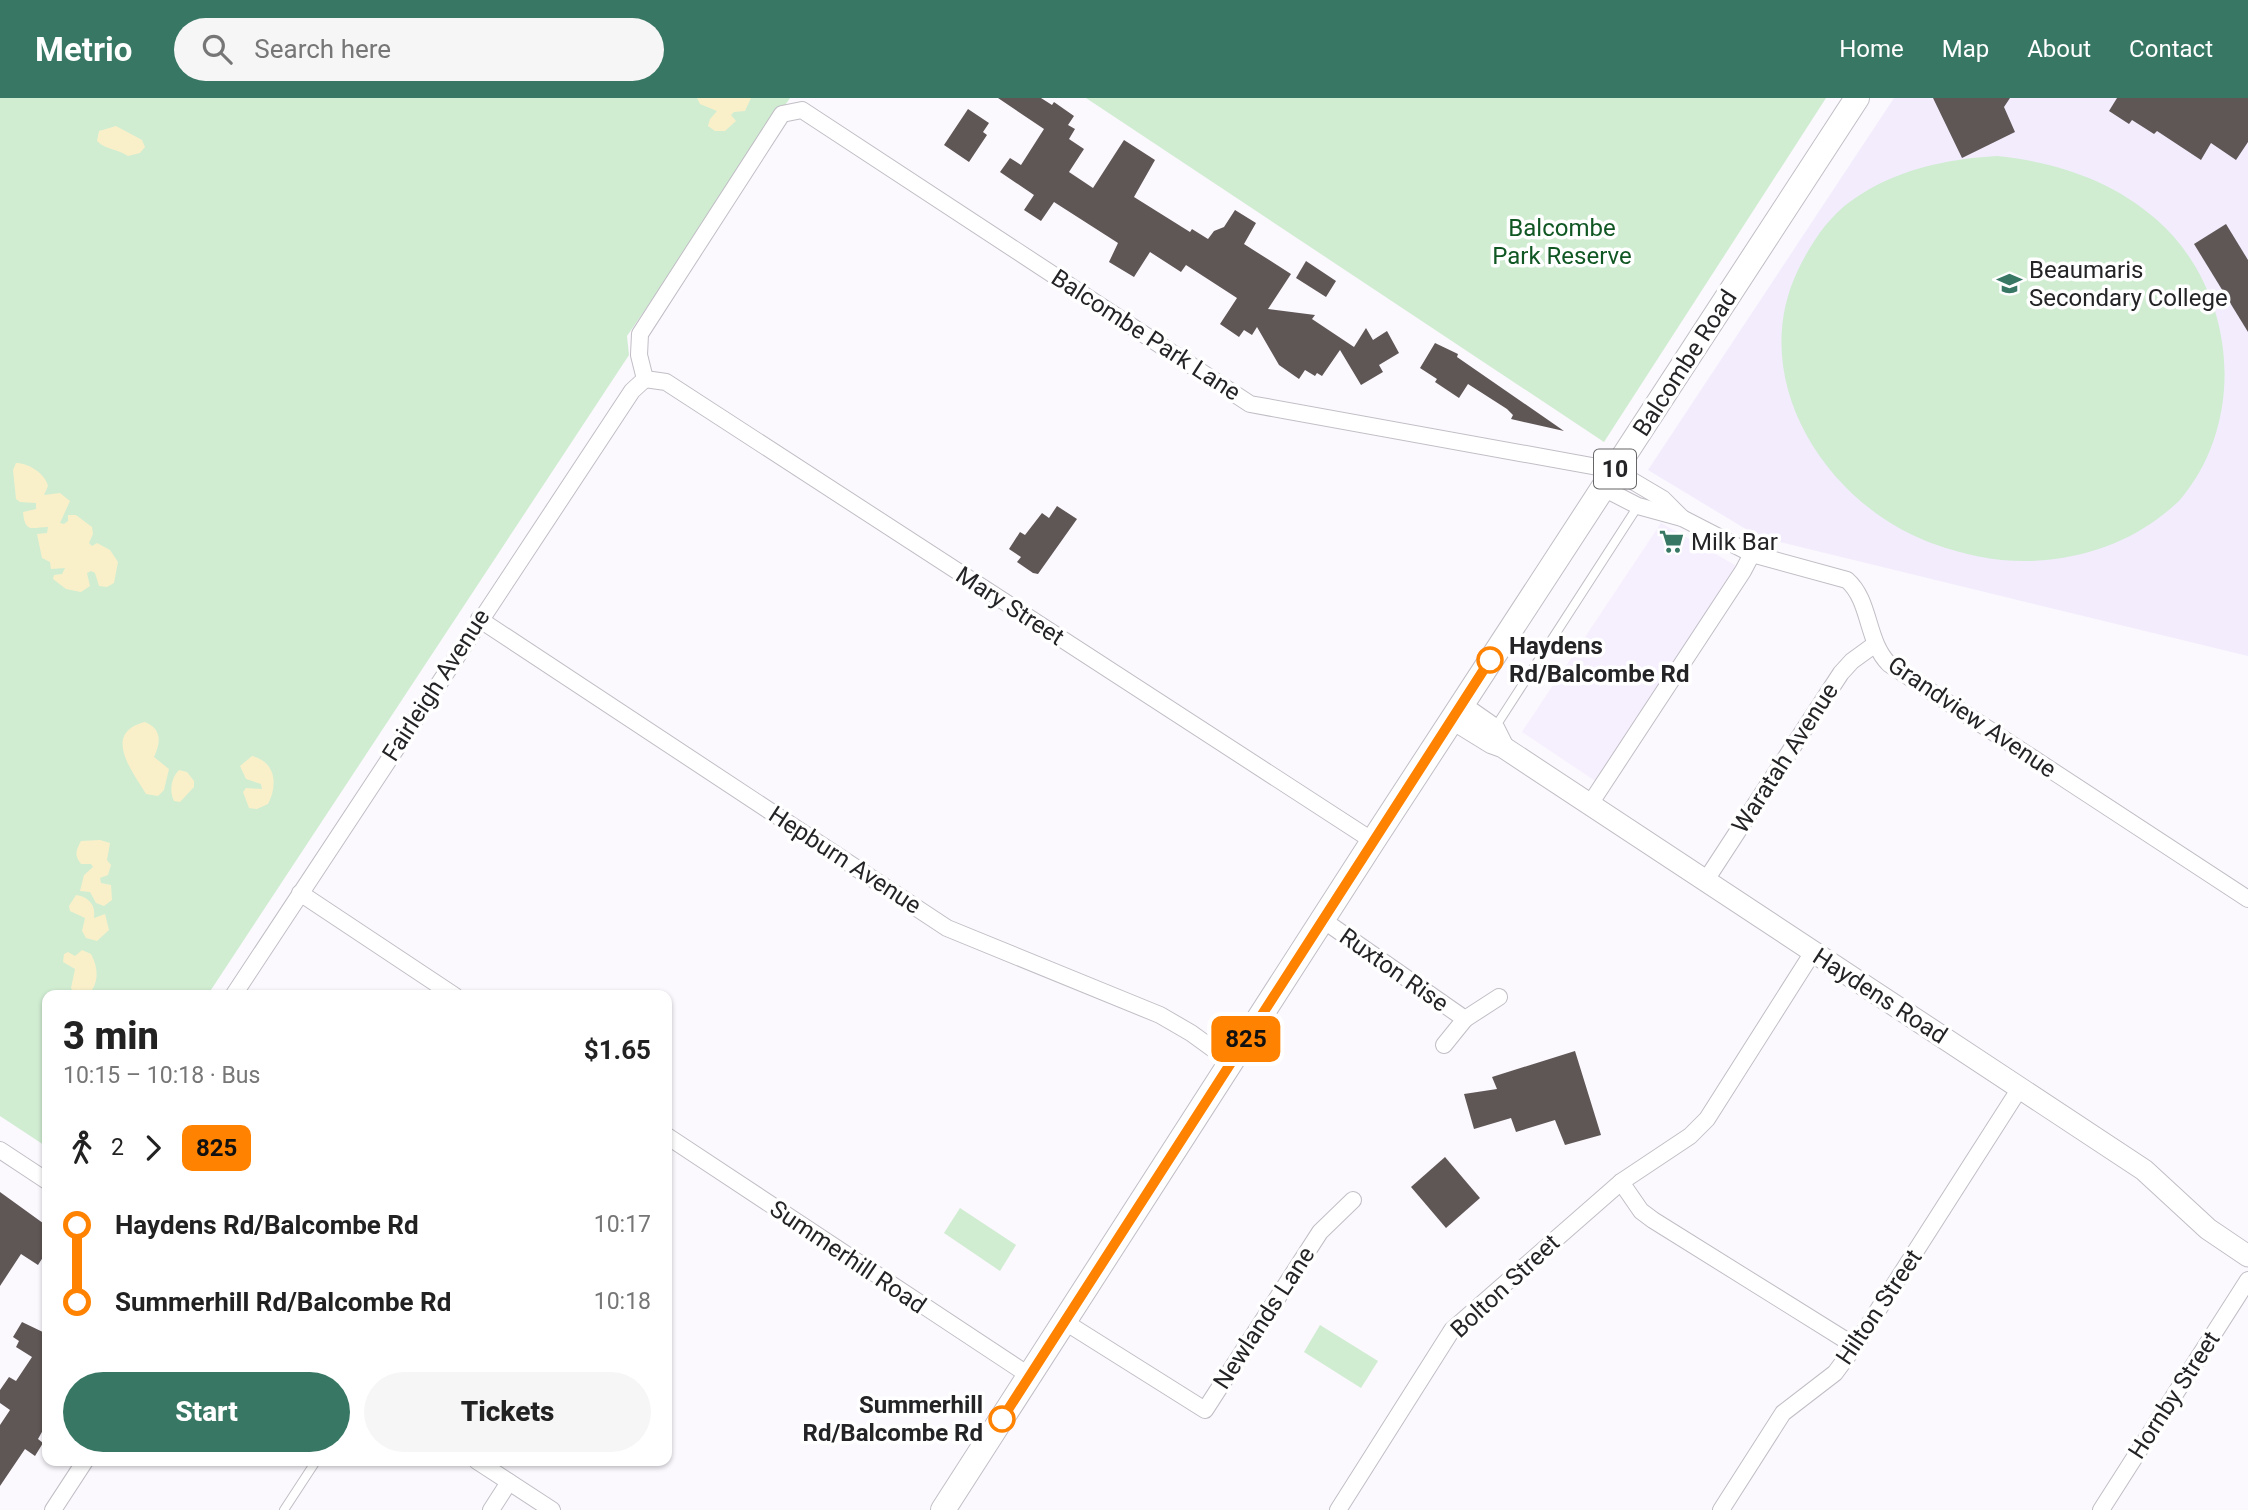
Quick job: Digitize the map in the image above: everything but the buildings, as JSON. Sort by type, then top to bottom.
[{"type":"main road","name":"Balcombe Road","points":[[943,1510],[1373,841],[1857,98]]},
{"type":"street","name":"Balcombe Park Lane","points":[[645,379],[639,355],[640,334],[782,114],[802,110],[1250,404],[1609,479]]},
{"type":"street","name":"Fairleigh Avenue","points":[[237,990],[479,619],[632,391],[645,379]]},
{"type":"street","name":"Mary Street","points":[[645,379],[666,382],[1373,841]]},
{"type":"street","name":"Grandview Avenue","points":[[1609,479],[1638,506],[1682,518],[1752,554],[1847,580],[1855,587],[1859,596],[1874,645],[1889,664],[2245,890]]},
{"type":"street","name":"Grandview Avenue","points":[[1609,479],[1663,499],[1682,518]]},
{"type":"street","points":[[1590,804],[1752,554]]},
{"type":"street","name":"Hepburn Avenue","points":[[479,619],[947,928],[1160,1015],[1191,1033],[1231,1062]]},
{"type":"street","name":"Waratah Avenue","points":[[1706,880],[1841,673],[1874,645]]},
{"type":"street","name":"Haydens Road","points":[[1457,712],[1813,953],[2144,1170],[2202,1224],[2248,1256]]},
{"type":"street","points":[[300,893],[446,990]]},
{"type":"street","name":"Ruxton Rise","points":[[1323,920],[1465,1019]]},
{"type":"street","name":"Bolton Street","points":[[1338,1510],[1452,1330],[1621,1182],[1690,1136],[1707,1119],[1813,953]]},
{"type":"street","name":"Ruxton Rise","points":[[1444,1045],[1465,1019],[1499,997]]},
{"type":"street","name":"Hilton Street","points":[[1721,1510],[1783,1413],[1835,1373],[1855,1346],[2021,1088]]},
{"type":"street","name":"Summerhill Road","points":[[672,1139],[1030,1376]]},
{"type":"street","points":[[0,1150],[42,1178]]},
{"type":"street","points":[[1621,1182],[1641,1211],[1653,1220],[1855,1346]]},
{"type":"street","name":"Newlands Lane","points":[[1065,1322],[1205,1410],[1320,1231],[1353,1200]]},
{"type":"street","name":"Hornby Street","points":[[2101,1510],[2248,1280]]},
{"type":"street","points":[[53,1510],[82,1466]]},
{"type":"street","points":[[485,1466],[552,1510]]},
{"type":"street","points":[[491,1510],[509,1482]]},
{"type":"lane","points":[[1499,738],[1638,506]]},
{"type":"lane","points":[[284,1510],[313,1466]]},
{"type":"shaded area","name":"Beaumaris Secondary College","points":[[1894,98],[2248,98],[2248,656],[1759,537],[1648,470]]},
{"type":"shaded area","points":[[1661,523],[1747,572],[1606,788],[1522,732]]},
{"type":"green space","points":[[0,98],[790,98],[627,336],[629,355],[211,990],[42,990],[42,1144],[0,1116]]},
{"type":"green space","name":"Balcombe Park Reserve","points":[[1086,98],[1826,98],[1604,442]]},
{"type":"green space","points":[[1997,156],[2040,163],[2082,175],[2140,206],[2184,249],[2204,283],[2217,319],[2224,357],[2223,396],[2216,433],[2201,469],[2179,501],[2150,524],[2118,542],[2083,554],[2046,560],[1989,558],[1934,544],[1895,526],[1860,501],[1830,470],[1806,434],[1790,395],[1782,354],[1784,312],[1798,270],[1820,232],[1851,201],[1885,181],[1939,163]]},
{"type":"green space","points":[[960,1208],[1016,1245],[1000,1271],[944,1233]]},
{"type":"green space","points":[[1320,1325],[1378,1361],[1361,1388],[1304,1352]]},
{"type":"sand","points":[[697,98],[751,98],[745,111],[731,115],[736,121],[725,131],[715,131],[708,126],[717,111],[700,104]]},
{"type":"sand","points":[[116,126],[142,140],[145,147],[140,153],[128,156],[97,141],[99,131]]},
{"type":"sand","points":[[16,463],[40,473],[48,486],[44,495],[60,493],[70,501],[60,523],[68,521],[68,515],[76,515],[92,527],[93,534],[89,543],[92,546],[97,543],[110,550],[118,562],[114,583],[107,587],[99,586],[95,573],[91,571],[87,573],[90,586],[81,592],[66,589],[53,579],[54,575],[62,574],[65,568],[51,569],[50,562],[42,558],[37,534],[47,533],[48,527],[30,528],[25,524],[23,512],[36,509],[36,503],[20,502],[16,499],[13,470]]},
{"type":"sand","points":[[145,722],[157,732],[158,746],[154,757],[169,769],[164,790],[158,796],[146,794],[124,754],[125,735],[132,727]]},
{"type":"sand","points":[[252,756],[266,763],[274,782],[268,804],[257,809],[249,808],[243,792],[246,788],[262,789],[261,784],[246,779],[240,766]]},
{"type":"sand","points":[[179,770],[187,772],[194,781],[194,787],[180,802],[174,801],[171,789]]},
{"type":"sand","points":[[100,840],[110,843],[107,860],[111,865],[108,875],[100,878],[101,883],[111,885],[112,900],[104,906],[96,903],[90,892],[80,891],[84,875],[93,867],[91,864],[81,864],[77,855],[81,841]]},
{"type":"sand","points":[[76,895],[91,902],[94,918],[105,914],[109,930],[97,941],[86,938],[82,931],[85,918],[70,911],[69,906]]},
{"type":"sand","points":[[82,950],[91,954],[96,970],[96,981],[92,990],[71,988],[75,969],[63,962],[64,954],[68,952],[75,956]]},
{"type":"bus line","name":"825","points":[[1002,1419],[1490,660]]},
{"type":"place","name":"Beaumaris Secondary College","points":[[2009,284]]},
{"type":"place","name":"Milk Bar","points":[[1671,542]]},
{"type":"place","name":"Haydens Rd/Balcombe Rd","points":[[1490,660]]},
{"type":"place","name":"Summerhill Rd/Balcombe Rd","points":[[1002,1419]]}]
